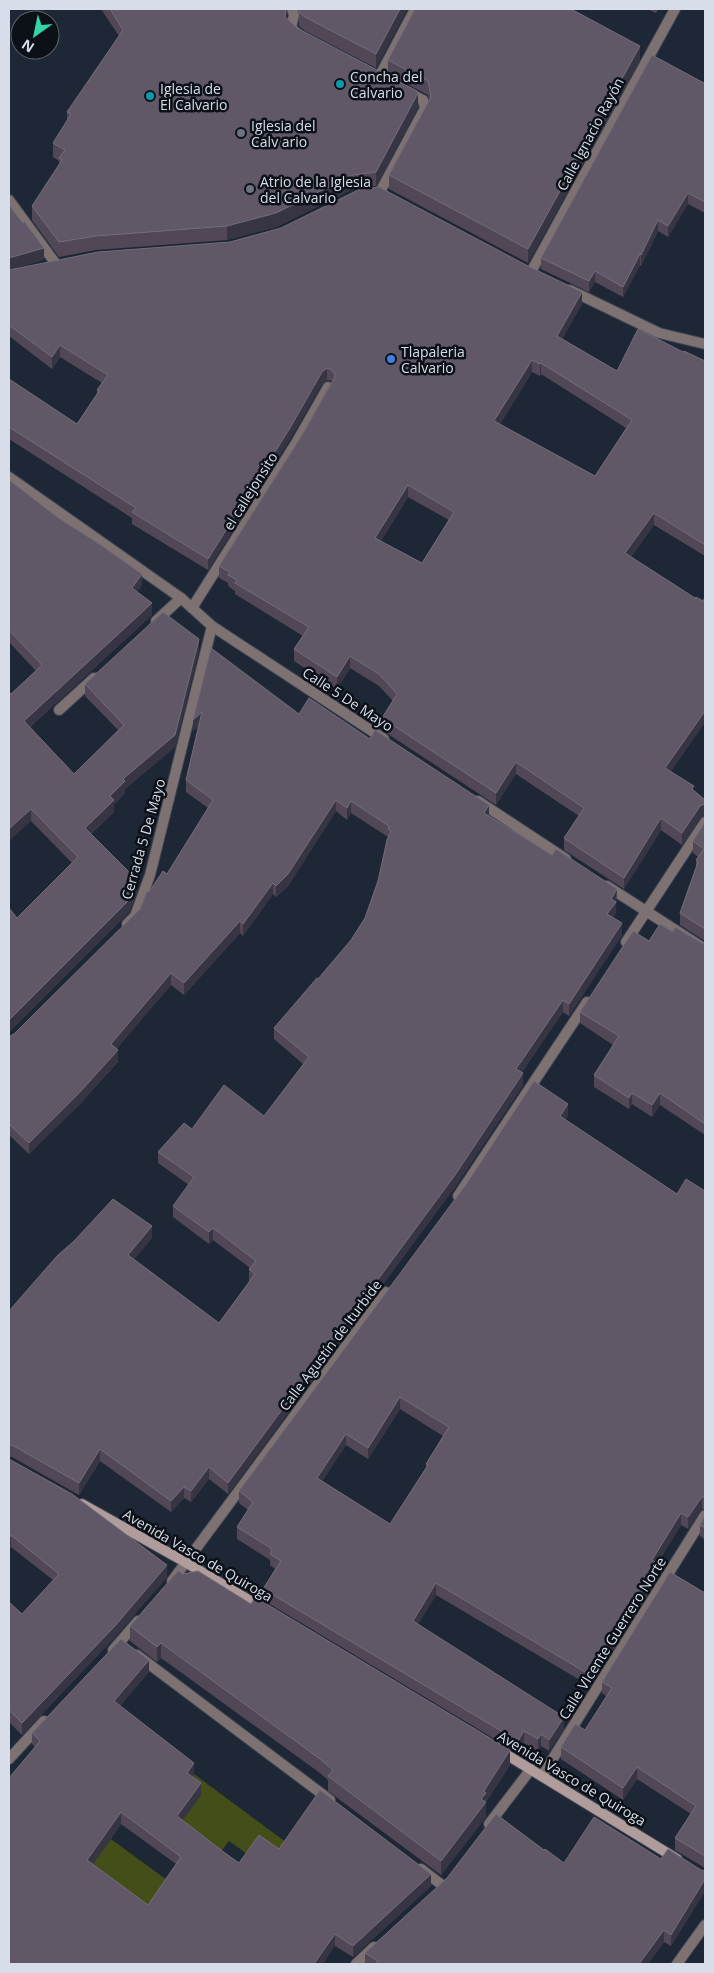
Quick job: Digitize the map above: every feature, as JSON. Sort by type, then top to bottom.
[{"type":"street","points":[[292,9],[294,15],[291,28],[308,40]]},
{"type":"street","points":[[380,194],[425,108],[423,100],[375,75],[415,9]]},
{"type":"street","name":"Calle Ignacio Rayón","points":[[531,272],[675,9]]},
{"type":"street","points":[[9,200],[55,264]]},
{"type":"street","points":[[557,284],[659,333],[705,344]]},
{"type":"street","name":"el callejonsito","points":[[192,608],[296,443],[328,386]]},
{"type":"street","name":"Calle 5 De Mayo","points":[[9,477],[181,598],[212,626],[392,744]]},
{"type":"street","points":[[145,631],[181,598]]},
{"type":"street","name":"Cerrada 5 De Mayo","points":[[121,929],[134,916],[150,875],[212,626]]},
{"type":"street","points":[[59,710],[102,670]]},
{"type":"street","points":[[466,793],[573,863]]},
{"type":"street","points":[[619,953],[705,822]]},
{"type":"street","points":[[597,879],[705,949]]},
{"type":"street","points":[[449,1207],[592,994]]},
{"type":"street","name":"Calle Agustín de Iturbide","points":[[163,1592],[391,1286]]},
{"type":"street","name":"Avenida Vasco de Quiroga","points":[[76,1501],[185,1562],[270,1613]]},
{"type":"street","name":"Calle VIcente Guerrero Norte","points":[[542,1776],[705,1515]]},
{"type":"street","points":[[107,1656],[144,1614]]},
{"type":"street","points":[[120,1642],[340,1808]]},
{"type":"street","points":[[9,1759],[54,1710]]},
{"type":"street","name":"Avenida Vasco de Quiroga","points":[[488,1744],[689,1866]]},
{"type":"street","points":[[484,1831],[531,1769]]},
{"type":"street","points":[[411,1861],[442,1885]]},
{"type":"street","points":[[677,1964],[705,1925]]},
{"type":"street","points":[[356,1964],[384,1938]]},
{"type":"green space","points":[[194,1774],[306,1857],[254,1859],[229,1841],[216,1858],[177,1828],[201,1795],[187,1784]]},
{"type":"green space","points":[[111,1839],[171,1883],[147,1918],[86,1874]]},
{"type":"building","name":"Iglesia del Calv ario","points":[[110,9],[286,9],[285,17],[297,28],[418,93],[376,172],[353,175],[276,213],[227,226],[96,236],[59,242],[32,206],[62,160],[59,158],[65,150],[53,143],[71,114],[67,112],[123,30]]},
{"type":"building","points":[[299,9],[400,9],[376,54],[305,17],[299,12]]},
{"type":"building","points":[[415,9],[571,9],[640,46],[528,249],[389,175],[431,97],[428,81],[388,60]]},
{"type":"building","points":[[652,55],[705,82],[705,202],[688,193],[668,226],[658,220],[623,287],[595,271],[589,281],[541,258]]},
{"type":"building","points":[[379,187],[528,266],[582,292],[557,336],[617,371],[638,329],[705,361],[705,545],[654,513],[625,553],[695,598],[703,601],[705,597],[705,711],[665,768],[694,786],[692,789],[705,800],[705,804],[700,806],[682,833],[661,818],[624,878],[564,838],[584,808],[516,762],[496,793],[382,718],[397,694],[379,674],[350,656],[337,677],[294,649],[309,627],[235,583],[237,580],[228,575],[230,572],[219,566],[302,435],[334,379],[335,375],[332,370],[327,368],[322,372],[290,428],[208,559],[132,512],[136,508],[9,427],[9,379],[77,424],[108,375],[60,345],[52,357],[9,325],[9,270],[98,252],[230,242],[281,228],[358,190]],"holes":[[[532,360],[541,363],[632,420],[595,476],[494,421]],[[408,485],[454,512],[422,563],[375,538]]]},
{"type":"building","points":[[9,205],[23,223],[24,221],[44,248],[9,258]]},
{"type":"building","points":[[9,480],[60,519],[142,574],[132,588],[152,603],[24,721],[74,774],[124,725],[85,684],[163,612],[199,639],[175,735],[123,779],[125,781],[110,796],[114,800],[85,828],[137,880],[129,900],[9,1020],[9,908],[17,918],[78,857],[31,809],[9,829],[9,692],[11,694],[42,665],[9,630]]},
{"type":"building","points":[[211,648],[299,714],[309,698],[370,739],[375,730],[489,805],[484,813],[552,855],[556,849],[617,889],[611,899],[616,902],[607,914],[622,923],[569,1004],[563,1000],[516,1069],[523,1073],[455,1175],[228,1483],[209,1467],[191,1491],[184,1487],[171,1501],[100,1449],[79,1483],[9,1445],[9,1311],[57,1256],[74,1241],[113,1199],[152,1226],[128,1255],[219,1323],[255,1274],[249,1269],[256,1261],[213,1228],[209,1232],[173,1206],[194,1177],[158,1152],[184,1123],[192,1129],[224,1085],[264,1116],[309,1057],[274,1028],[351,940],[365,918],[378,881],[387,840],[391,831],[388,829],[389,826],[351,801],[347,808],[336,800],[288,874],[276,886],[273,883],[243,924],[240,921],[184,983],[171,973],[111,1044],[118,1050],[80,1092],[29,1143],[9,1124],[9,1036],[14,1034],[140,909],[147,891],[149,892],[163,871],[167,874],[213,800],[186,780],[202,712],[193,720]]},
{"type":"building","points":[[705,822],[705,929],[680,913],[698,862],[696,860],[704,849],[693,841]]},
{"type":"building","points":[[660,924],[673,932],[675,927],[705,943],[705,1124],[660,1093],[652,1105],[632,1093],[629,1098],[594,1075],[619,1036],[580,1012],[633,931],[649,941]]},
{"type":"building","points":[[534,1081],[568,1104],[560,1116],[677,1194],[686,1179],[705,1191],[705,1497],[702,1497],[688,1517],[681,1513],[652,1560],[659,1565],[590,1675],[436,1583],[413,1621],[564,1717],[549,1740],[541,1734],[538,1739],[524,1731],[518,1741],[263,1589],[281,1561],[270,1554],[272,1549],[237,1527],[253,1502],[239,1491],[467,1183]],"holes":[[[400,1397],[449,1427],[426,1464],[428,1465],[390,1524],[317,1478],[346,1434],[368,1448]]]},
{"type":"building","points":[[9,1459],[72,1494],[167,1565],[115,1626],[22,1723],[9,1710],[9,1602],[22,1614],[59,1574],[11,1535],[9,1539]]},
{"type":"building","points":[[705,1515],[705,1528],[700,1525]]},
{"type":"building","points":[[178,1571],[183,1574],[198,1571],[251,1604],[255,1597],[510,1750],[484,1791],[486,1793],[481,1799],[486,1802],[441,1861],[328,1776],[333,1770],[320,1759],[161,1643],[157,1647],[130,1626]]},
{"type":"building","points":[[670,1572],[705,1593],[705,1856],[675,1838],[696,1806],[637,1767],[623,1788],[561,1747],[575,1724],[585,1730],[612,1688],[602,1682]]},
{"type":"building","points":[[121,1639],[149,1660],[114,1701],[194,1763],[187,1773],[201,1783],[177,1816],[225,1853],[239,1863],[259,1835],[279,1849],[320,1790],[431,1874],[353,1946],[335,1934],[314,1964],[9,1964],[9,1778],[40,1741],[32,1733]],"holes":[[[121,1812],[181,1857],[148,1905],[87,1860]]]},
{"type":"building","points":[[496,1814],[564,1863],[594,1817],[661,1859],[668,1849],[705,1871],[705,1879],[671,1935],[664,1930],[639,1964],[376,1964],[378,1961],[365,1953],[447,1878]]},
{"type":"place","name":"Concha del Calvario","points":[[340,84]]},
{"type":"place","name":"Iglesia de El Calvario","points":[[150,96]]},
{"type":"place","name":"Iglesia del Calv ario","points":[[241,133]]},
{"type":"place","name":"Atrio de la Iglesia del Calvario","points":[[250,189]]},
{"type":"place","name":"Tlapaleria Calvario","points":[[391,359]]}]
